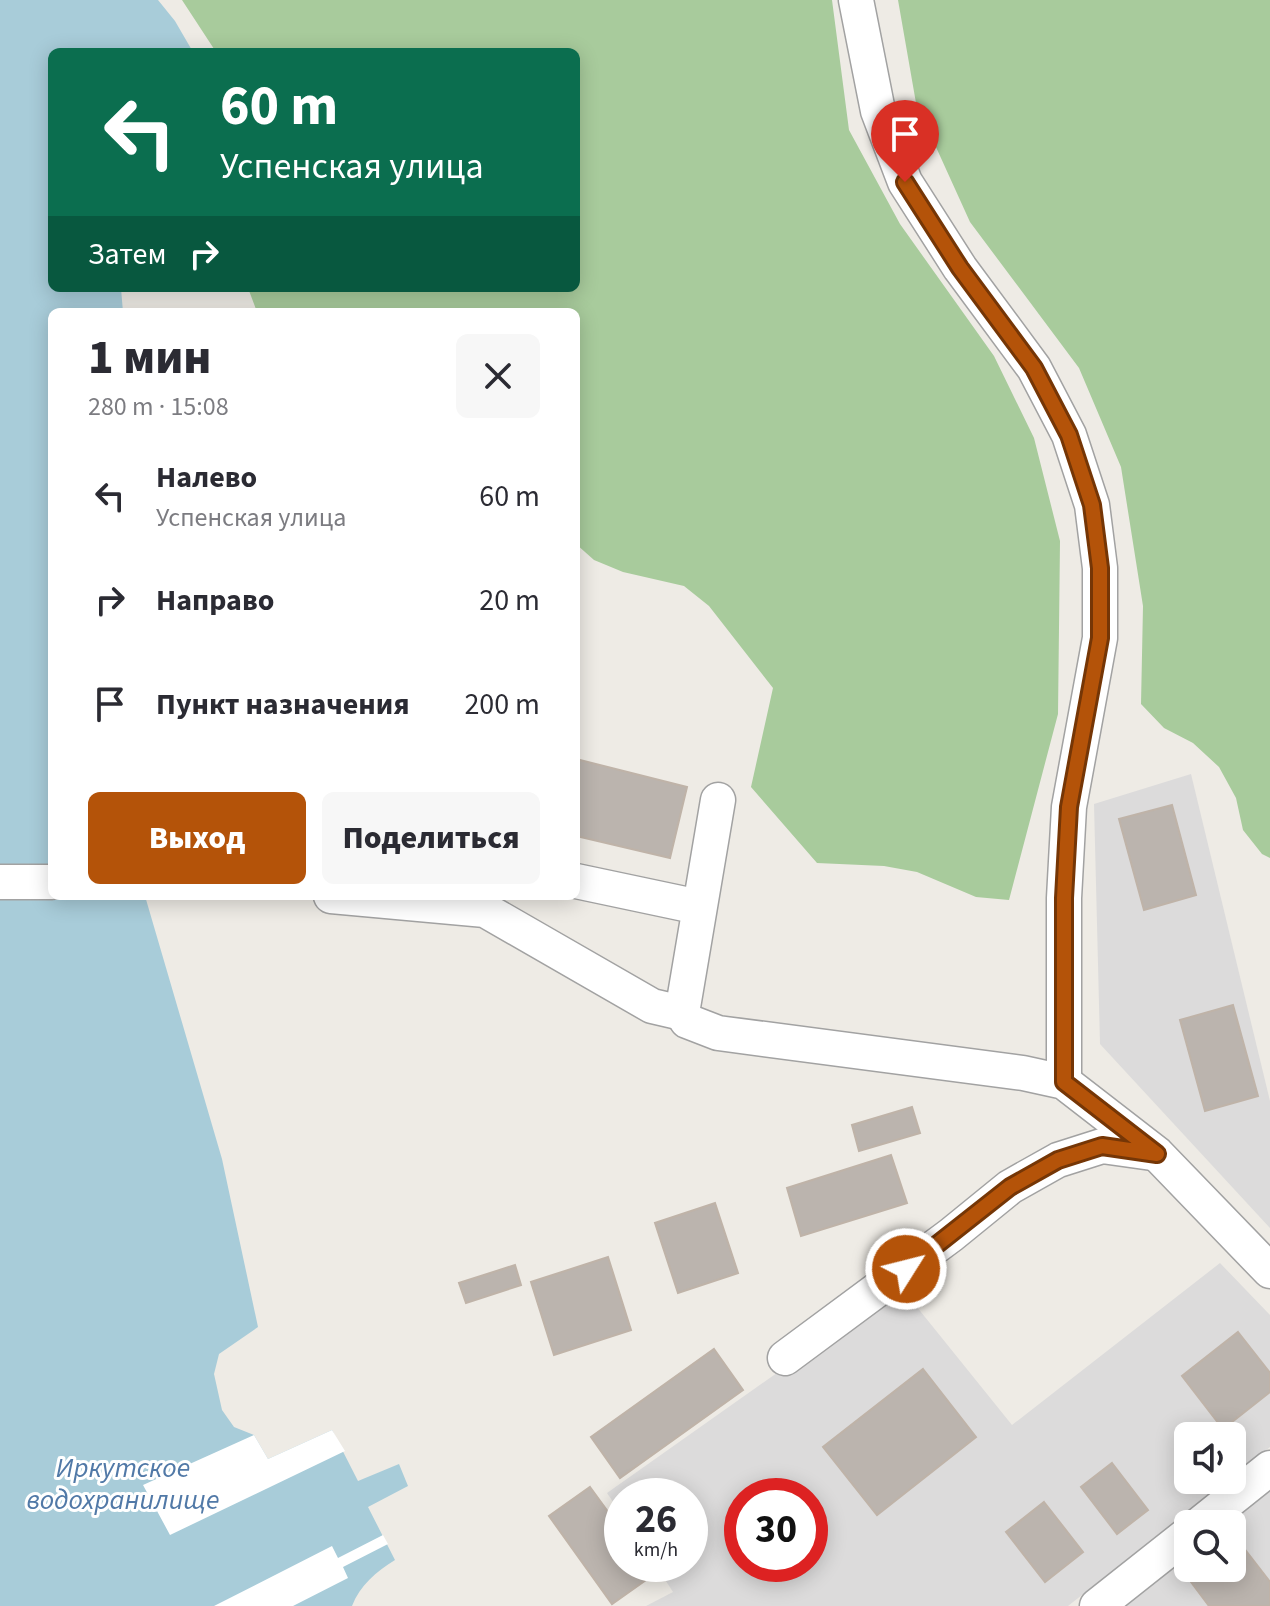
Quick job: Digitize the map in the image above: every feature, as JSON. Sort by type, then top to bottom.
[{"type":"street","points":[[856,0],[878,111],[905,182],[960,268],[1034,368],[1069,435],[1092,505],[1100,568],[1100,638],[1069,807],[1064,898],[1064,1082]]},
{"type":"street","points":[[718,800],[682,1013],[687,1021],[718,1033],[1023,1073],[1064,1082],[1157,1154],[1270,1271]]},
{"type":"street","points":[[0,882],[48,882]]},
{"type":"street","points":[[580,882],[699,907]]},
{"type":"street","points":[[375,900],[485,910],[652,1006],[682,1013]]},
{"type":"street","points":[[785,1358],[951,1235],[1010,1187],[1058,1160],[1102,1146],[1157,1154]]},
{"type":"street","points":[[1218,1510],[1270,1468]]},
{"type":"street","points":[[1097,1606],[1174,1545]]},
{"type":"shaded area","points":[[1191,774],[1270,1101],[1270,1228],[1100,1044],[1094,804]]},
{"type":"shaded area","points":[[1220,1263],[1270,1315],[1270,1447],[1246,1466],[1246,1422],[1174,1422],[1174,1494],[1210,1494],[1190,1510],[1174,1510],[1174,1523],[1068,1606],[646,1606],[673,1592],[667,1582],[708,1582],[708,1478],[628,1478],[900,1286],[1012,1425]]},
{"type":"shaded area","points":[[1270,1489],[1270,1606],[1120,1606],[1174,1564],[1174,1582],[1246,1582],[1244,1510]]},
{"type":"green space","points":[[182,0],[832,0],[849,130],[900,224],[994,356],[1034,438],[1060,541],[1058,714],[1009,900],[976,897],[917,872],[884,866],[817,863],[751,787],[773,688],[709,606],[684,586],[623,572],[594,560],[580,548],[580,308],[256,308],[250,292],[580,292],[580,48],[213,48]]},
{"type":"green space","points":[[898,0],[1270,0],[1270,858],[1262,854],[1243,830],[1236,798],[1219,767],[1193,743],[1164,728],[1141,704],[1143,606],[1121,467],[1079,368],[970,222],[916,103]]},
{"type":"water","name":"Иркутское водохранилище","points":[[0,0],[158,0],[191,48],[48,48],[48,292],[121,292],[123,308],[48,308],[48,900],[146,900],[222,1159],[258,1327],[219,1354],[214,1374],[222,1410],[234,1427],[254,1435],[268,1459],[332,1430],[358,1481],[399,1464],[408,1486],[368,1507],[395,1560],[369,1580],[352,1606],[0,1606]]},
{"type":"pier","points":[[332,1430],[345,1451],[170,1535],[143,1485],[254,1435],[268,1459]]},
{"type":"pier","points":[[383,1535],[388,1544],[343,1567],[348,1578],[293,1606],[214,1606],[332,1546],[338,1558]]},
{"type":"building","points":[[580,760],[687,787],[670,858],[580,837]]},
{"type":"building","points":[[1172,805],[1196,895],[1144,910],[1119,819]]},
{"type":"building","points":[[1233,1005],[1258,1096],[1205,1111],[1180,1020]]},
{"type":"building","points":[[912,1107],[920,1133],[859,1151],[852,1125]]},
{"type":"building","points":[[891,1155],[907,1203],[801,1236],[787,1188]]},
{"type":"building","points":[[715,1203],[738,1273],[678,1293],[655,1223]]},
{"type":"building","points":[[608,1257],[631,1330],[554,1355],[531,1282]]},
{"type":"building","points":[[515,1265],[521,1285],[466,1303],[459,1283]]},
{"type":"building","points":[[1238,1332],[1270,1373],[1270,1392],[1232,1422],[1218,1422],[1182,1376]]},
{"type":"building","points":[[714,1349],[743,1390],[620,1478],[591,1437]]},
{"type":"building","points":[[923,1369],[976,1437],[877,1515],[823,1447]]},
{"type":"building","points":[[1112,1463],[1148,1510],[1117,1534],[1081,1487]]},
{"type":"building","points":[[590,1487],[604,1506],[604,1582],[643,1582],[612,1604],[549,1516]]},
{"type":"building","points":[[1044,1502],[1083,1552],[1045,1582],[1006,1532]]},
{"type":"building","points":[[1246,1551],[1270,1582],[1270,1606],[1209,1606],[1191,1582],[1246,1582]]},
{"type":"route","points":[[905,182],[960,268],[1034,368],[1069,435],[1092,505],[1100,568],[1100,638],[1069,807],[1064,898],[1064,1082],[1157,1154],[1102,1146],[1058,1160],[1010,1187],[906,1269]]}]
